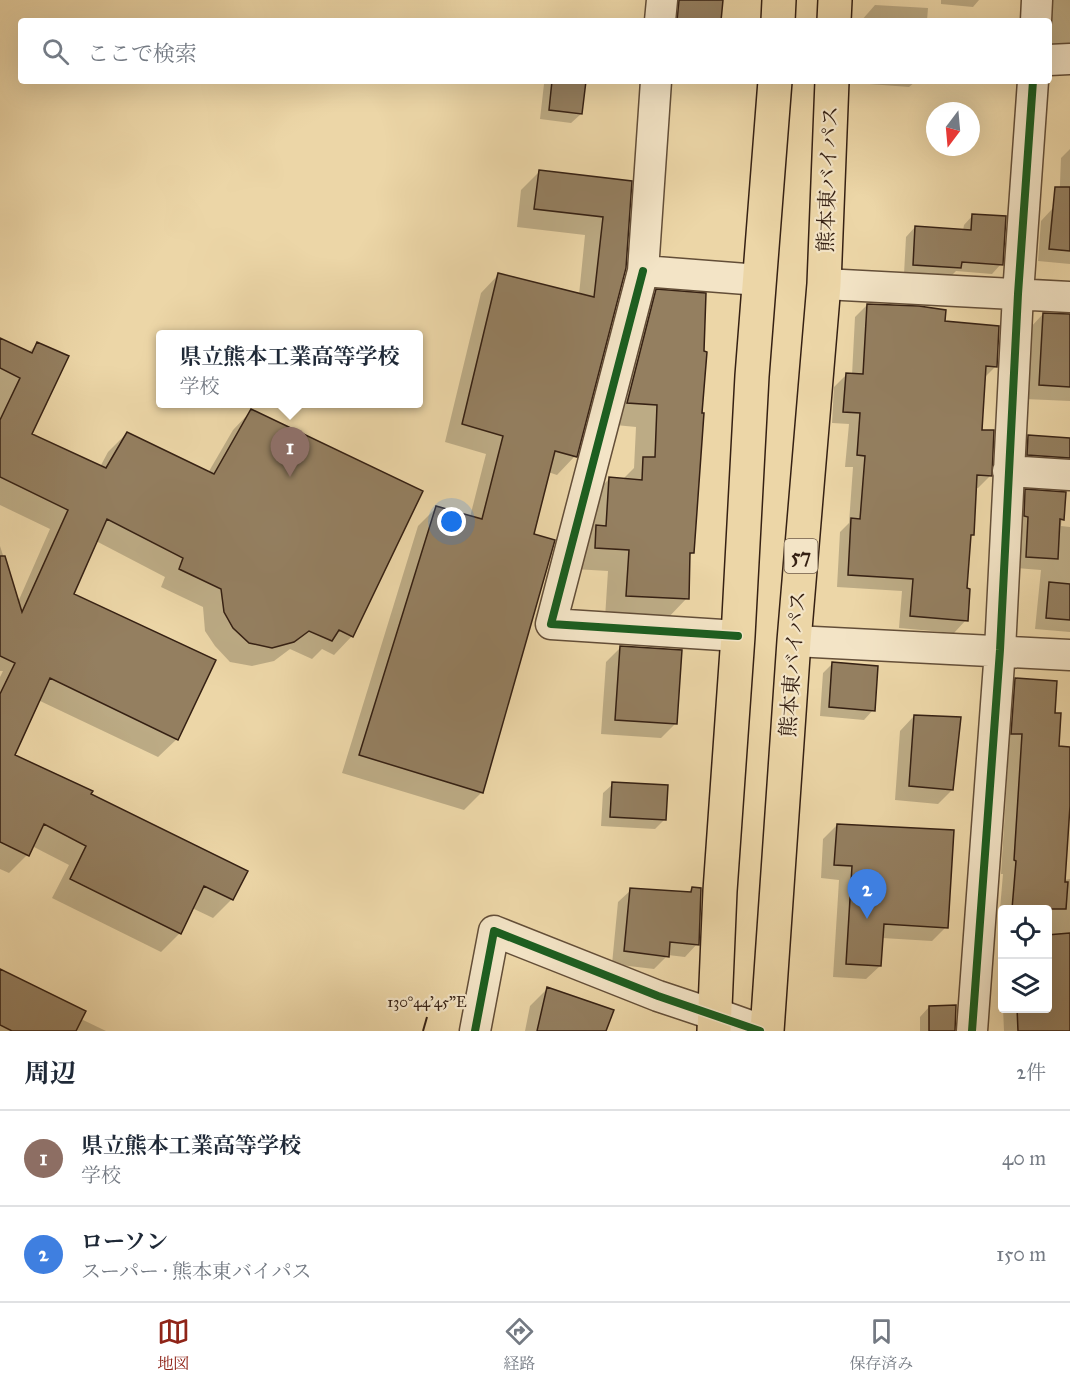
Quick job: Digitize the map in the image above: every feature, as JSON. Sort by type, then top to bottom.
[{"type":"highway","points":[[778,18],[779,0]]},
{"type":"highway","points":[[834,18],[835,0]]},
{"type":"highway","points":[[714,1023],[720,891],[759,280],[775,84]]},
{"type":"highway","name":"熊本東バイパス","points":[[767,1031],[794,641],[824,284],[832,84]]},
{"type":"street","points":[[660,18],[662,0]]},
{"type":"street","points":[[1036,18],[1037,0]]},
{"type":"street","points":[[1052,60],[1070,59]]},
{"type":"street","points":[[656,84],[644,271],[551,624],[738,636]]},
{"type":"street","points":[[972,1031],[1000,650],[1018,294],[1033,84]]},
{"type":"street","points":[[644,271],[759,280]]},
{"type":"street","points":[[824,284],[1070,297]]},
{"type":"street","points":[[1008,471],[1070,475]]},
{"type":"street","points":[[794,641],[1070,655]]},
{"type":"street","points":[[475,1031],[494,931],[658,996],[714,1023],[760,1031]]},
{"type":"building","points":[[679,0],[723,0],[721,18],[677,18]]},
{"type":"building","points":[[552,84],[586,84],[582,114],[549,110]]},
{"type":"building","points":[[539,170],[632,181],[626,268],[577,457],[555,451],[534,534],[555,540],[483,793],[359,755],[436,506],[482,519],[503,436],[462,424],[498,273],[594,297],[603,217],[534,209]]},
{"type":"building","points":[[1055,187],[1070,187],[1070,251],[1049,249]]},
{"type":"building","points":[[972,214],[1006,216],[1003,265],[962,262],[961,268],[913,265],[915,226],[971,230]]},
{"type":"building","points":[[656,289],[706,293],[704,351],[707,352],[702,413],[704,413],[694,553],[690,553],[689,599],[626,596],[629,550],[595,548],[596,525],[606,526],[609,477],[642,480],[643,457],[655,457],[657,405],[627,403]]},
{"type":"building","points":[[867,304],[919,306],[946,310],[945,321],[999,326],[997,367],[986,366],[982,430],[994,430],[992,476],[977,475],[974,535],[971,535],[967,588],[970,589],[968,621],[910,616],[913,579],[848,575],[851,518],[860,519],[865,456],[857,455],[860,413],[843,412],[846,373],[863,374]]},
{"type":"building","points":[[1043,313],[1070,314],[1070,387],[1039,385]]},
{"type":"building","points":[[0,338],[32,353],[37,342],[69,356],[32,434],[106,468],[127,432],[214,474],[251,409],[423,491],[353,637],[339,630],[332,641],[309,631],[294,642],[272,648],[249,643],[233,628],[224,612],[221,589],[179,569],[183,558],[107,519],[74,594],[216,660],[178,740],[50,678],[15,755],[93,791],[91,794],[248,871],[233,900],[204,886],[181,934],[70,879],[86,846],[44,824],[29,856],[0,842],[0,694],[15,663],[0,656],[0,556],[5,556],[22,612],[68,510],[0,477],[0,420],[20,378],[0,368]]},
{"type":"building","points":[[1028,435],[1070,438],[1070,458],[1027,455]]},
{"type":"building","points":[[1025,489],[1066,492],[1064,520],[1060,519],[1058,559],[1026,557],[1028,517],[1024,516]]},
{"type":"building","points":[[1049,582],[1070,584],[1070,620],[1046,618]]},
{"type":"building","points":[[620,646],[682,650],[677,724],[615,720]]},
{"type":"building","points":[[832,662],[878,666],[875,711],[829,707]]},
{"type":"building","points":[[1015,678],[1057,681],[1055,713],[1061,713],[1059,746],[1070,747],[1066,909],[1052,909],[1052,905],[1012,905],[1022,734],[1011,734]]},
{"type":"building","points":[[914,715],[961,717],[953,790],[909,786]]},
{"type":"building","points":[[612,782],[668,785],[666,820],[610,817]]},
{"type":"building","points":[[837,824],[954,830],[948,928],[884,924],[881,966],[846,964],[852,866],[834,865]]},
{"type":"building","points":[[692,887],[701,888],[699,945],[670,942],[669,957],[624,951],[630,888],[691,892]]},
{"type":"building","points":[[1070,933],[1070,1031],[1018,1031],[1017,1013],[1052,1013],[1052,935]]},
{"type":"building","points":[[0,969],[86,1011],[76,1031],[12,1031],[0,1025]]},
{"type":"building","points":[[547,987],[614,1010],[606,1031],[537,1031]]},
{"type":"building","points":[[956,1005],[955,1031],[929,1031],[929,1006]]},
{"type":"cycle path","points":[[972,1031],[1000,650],[1018,294],[1033,84]]},
{"type":"cycle path","points":[[643,271],[551,624],[738,636]]},
{"type":"cycle path","points":[[475,1031],[494,931],[658,996],[760,1031]]},
{"type":"place","name":"県立熊本工業高等学校","points":[[290,477]]},
{"type":"place","name":"ローソン","points":[[867,919]]}]
